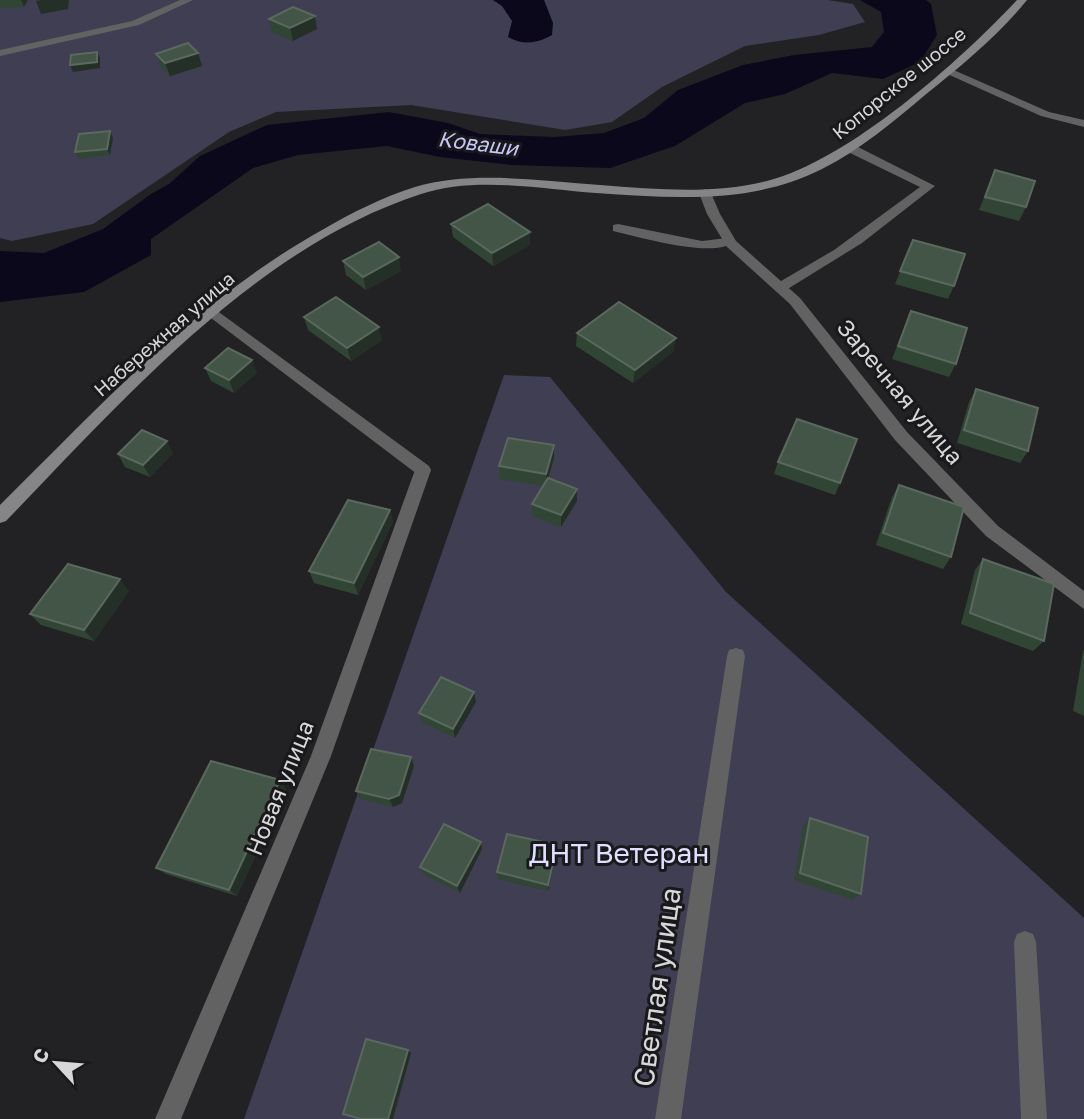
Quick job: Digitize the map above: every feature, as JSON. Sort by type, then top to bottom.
[{"type":"main road","name":"Копорское шоссе","points":[[705,194],[743,190],[783,180],[818,167],[852,149],[948,72],[998,27],[1022,0]]},
{"type":"main road","name":"Набережная улица","points":[[0,516],[122,395],[212,312],[295,250],[363,212],[419,190],[485,182],[705,194]]},
{"type":"street","points":[[0,52],[135,23],[188,0]]},
{"type":"street","points":[[948,72],[1045,114],[1084,124]]},
{"type":"street","points":[[781,287],[808,273],[880,225],[929,186],[852,149]]},
{"type":"street","name":"Заречная улица","points":[[705,194],[712,216],[727,242],[752,267],[796,301],[901,436],[983,521],[1084,601]]},
{"type":"street","points":[[618,228],[702,245],[727,242]]},
{"type":"street","name":"Новая улица","points":[[168,1119],[321,756],[423,470],[212,312]]},
{"type":"street","name":"Светлая улица","points":[[668,1119],[736,656]]},
{"type":"street","points":[[1025,942],[1034,1119]]},
{"type":"green space","points":[[0,0],[828,0],[853,4],[865,22],[819,35],[745,46],[662,87],[612,122],[565,130],[411,105],[276,112],[229,132],[93,224],[12,241],[0,238]]},
{"type":"green space","name":"ДНТ Ветеран","points":[[504,375],[550,377],[726,592],[1084,918],[1084,1119],[244,1119]]},
{"type":"water","points":[[493,0],[544,0],[553,23],[552,35],[531,42],[520,42],[508,37],[512,21],[502,6]]},
{"type":"water","name":"Коваши","points":[[860,0],[926,0],[931,4],[937,35],[920,62],[883,79],[832,73],[785,94],[745,103],[675,146],[610,168],[512,165],[440,157],[387,146],[298,155],[253,168],[151,239],[151,255],[84,292],[0,302],[0,251],[44,253],[103,229],[169,184],[200,156],[267,125],[389,112],[448,123],[480,134],[554,137],[604,133],[644,118],[678,90],[743,65],[794,55],[872,47],[884,32],[881,12]]},
{"type":"building","points":[[293,7],[315,16],[290,28],[269,19]]},
{"type":"building","points":[[188,43],[198,53],[165,63],[156,54]]},
{"type":"building","points":[[97,52],[97,62],[70,65],[71,55]]},
{"type":"building","points":[[110,131],[107,149],[75,152],[79,134]]},
{"type":"building","points":[[995,170],[1035,181],[1026,207],[985,197]]},
{"type":"building","points":[[488,204],[530,232],[492,253],[451,224]]},
{"type":"building","points":[[913,240],[965,254],[954,286],[900,271]]},
{"type":"building","points":[[379,242],[399,257],[363,277],[343,261]]},
{"type":"building","points":[[336,297],[379,327],[347,348],[304,317]]},
{"type":"building","points":[[619,302],[676,338],[635,370],[577,333]]},
{"type":"building","points":[[911,311],[967,328],[956,364],[898,346]]},
{"type":"building","points":[[228,348],[252,360],[229,380],[205,368]]},
{"type":"building","points":[[976,389],[1038,408],[1028,451],[964,430]]},
{"type":"building","points":[[797,419],[857,439],[840,483],[778,462]]},
{"type":"building","points":[[142,430],[167,441],[143,465],[118,454]]},
{"type":"building","points":[[508,438],[554,445],[546,474],[499,466]]},
{"type":"building","points":[[548,478],[577,489],[561,515],[532,504]]},
{"type":"building","points":[[899,485],[964,507],[951,557],[883,533]]},
{"type":"building","points":[[348,500],[390,510],[354,583],[309,571]]},
{"type":"building","points":[[983,559],[1054,584],[1044,641],[970,613]]},
{"type":"building","points":[[68,564],[120,579],[84,630],[30,614]]},
{"type":"building","points":[[441,677],[474,692],[453,729],[419,713]]},
{"type":"building","points":[[371,749],[411,757],[399,795],[389,799],[356,791]]},
{"type":"building","points":[[211,761],[280,780],[229,890],[156,868]]},
{"type":"building","points":[[810,818],[868,837],[861,894],[800,873]]},
{"type":"building","points":[[444,824],[481,842],[457,886],[420,867]]},
{"type":"building","points":[[507,834],[557,845],[548,885],[497,872]]},
{"type":"building","points":[[366,1039],[408,1050],[388,1119],[361,1119],[343,1114]]}]
